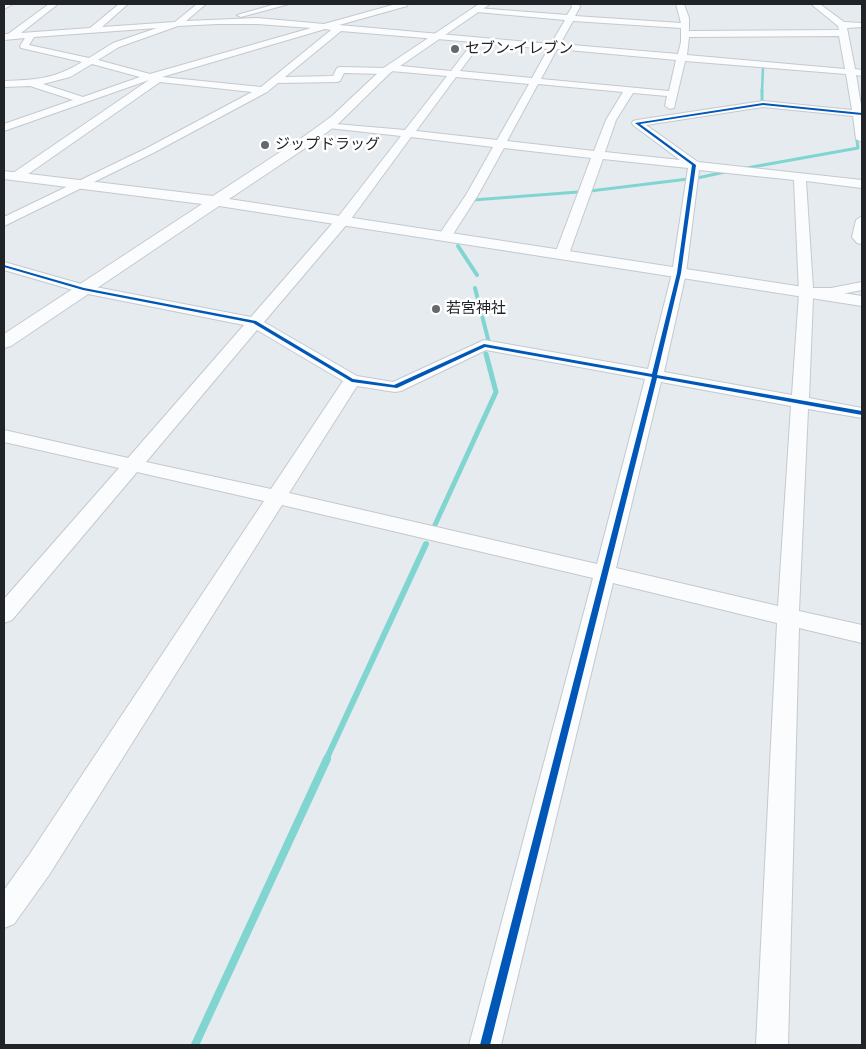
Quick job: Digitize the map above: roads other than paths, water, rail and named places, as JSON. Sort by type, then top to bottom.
[{"type":"street","points":[[4,7],[9,4]]},
{"type":"street","points":[[6,38],[54,4]]},
{"type":"street","points":[[93,30],[124,4]]},
{"type":"street","points":[[4,84],[31,83],[67,75],[116,45],[177,24],[202,4]]},
{"type":"street","points":[[217,21],[285,4]]},
{"type":"street","points":[[4,128],[83,100],[404,4]]},
{"type":"street","points":[[445,236],[472,195],[576,7],[575,4]]},
{"type":"street","points":[[668,118],[685,30],[685,18],[680,4]]},
{"type":"street","points":[[815,4],[846,33],[850,72],[860,114],[862,139]]},
{"type":"street","points":[[4,342],[328,125],[360,98],[389,69],[481,7],[764,37],[846,33],[862,25]]},
{"type":"street","points":[[6,38],[217,21],[257,21],[681,58],[764,61],[862,73]]},
{"type":"street","points":[[4,222],[151,150],[263,90],[339,28]]},
{"type":"street","points":[[31,35],[24,46],[92,61],[154,78],[263,90]]},
{"type":"street","points":[[4,614],[343,220],[479,40]]},
{"type":"street","points":[[276,80],[337,79],[340,70],[389,69],[673,94]]},
{"type":"street","points":[[10,175],[154,78]]},
{"type":"street","points":[[31,83],[83,100]]},
{"type":"street","points":[[562,254],[598,154],[624,121],[630,90]]},
{"type":"street","points":[[624,121],[668,118],[763,104],[860,114]]},
{"type":"street","points":[[624,121],[694,165]]},
{"type":"street","points":[[328,125],[862,184]]},
{"type":"street","points":[[485,1045],[655,374],[679,272],[694,165]]},
{"type":"street","points":[[10,175],[343,220],[862,301]]},
{"type":"street","points":[[772,1045],[788,616],[806,293],[800,177]]},
{"type":"street","points":[[4,266],[83,289],[254,322],[352,380],[395,387],[484,345],[862,412]]},
{"type":"street","points":[[806,293],[831,292],[862,286]]},
{"type":"street","points":[[4,914],[39,866],[203,609],[278,498],[352,380]]},
{"type":"street","points":[[4,436],[862,634]]},
{"type":"waterway","points":[[762,91],[763,67],[769,67]]},
{"type":"waterway","points":[[762,91],[762,103],[766,103]]},
{"type":"waterway","points":[[741,169],[858,148],[856,133]]},
{"type":"waterway","points":[[697,178],[730,171]]},
{"type":"waterway","points":[[590,191],[688,179]]},
{"type":"waterway","points":[[473,200],[578,192]]},
{"type":"waterway","points":[[458,246],[477,275]]},
{"type":"waterway","points":[[475,288],[489,343]]},
{"type":"waterway","points":[[434,527],[496,392],[486,354]]},
{"type":"waterway","points":[[326,760],[426,544]]},
{"type":"waterway","points":[[195,1045],[327,759]]},
{"type":"place","name":"セブン-イレブン","points":[[455,49]]},
{"type":"place","name":"ジップドラッグ","points":[[265,145]]},
{"type":"place","name":"若宮神社","points":[[436,309]]}]
